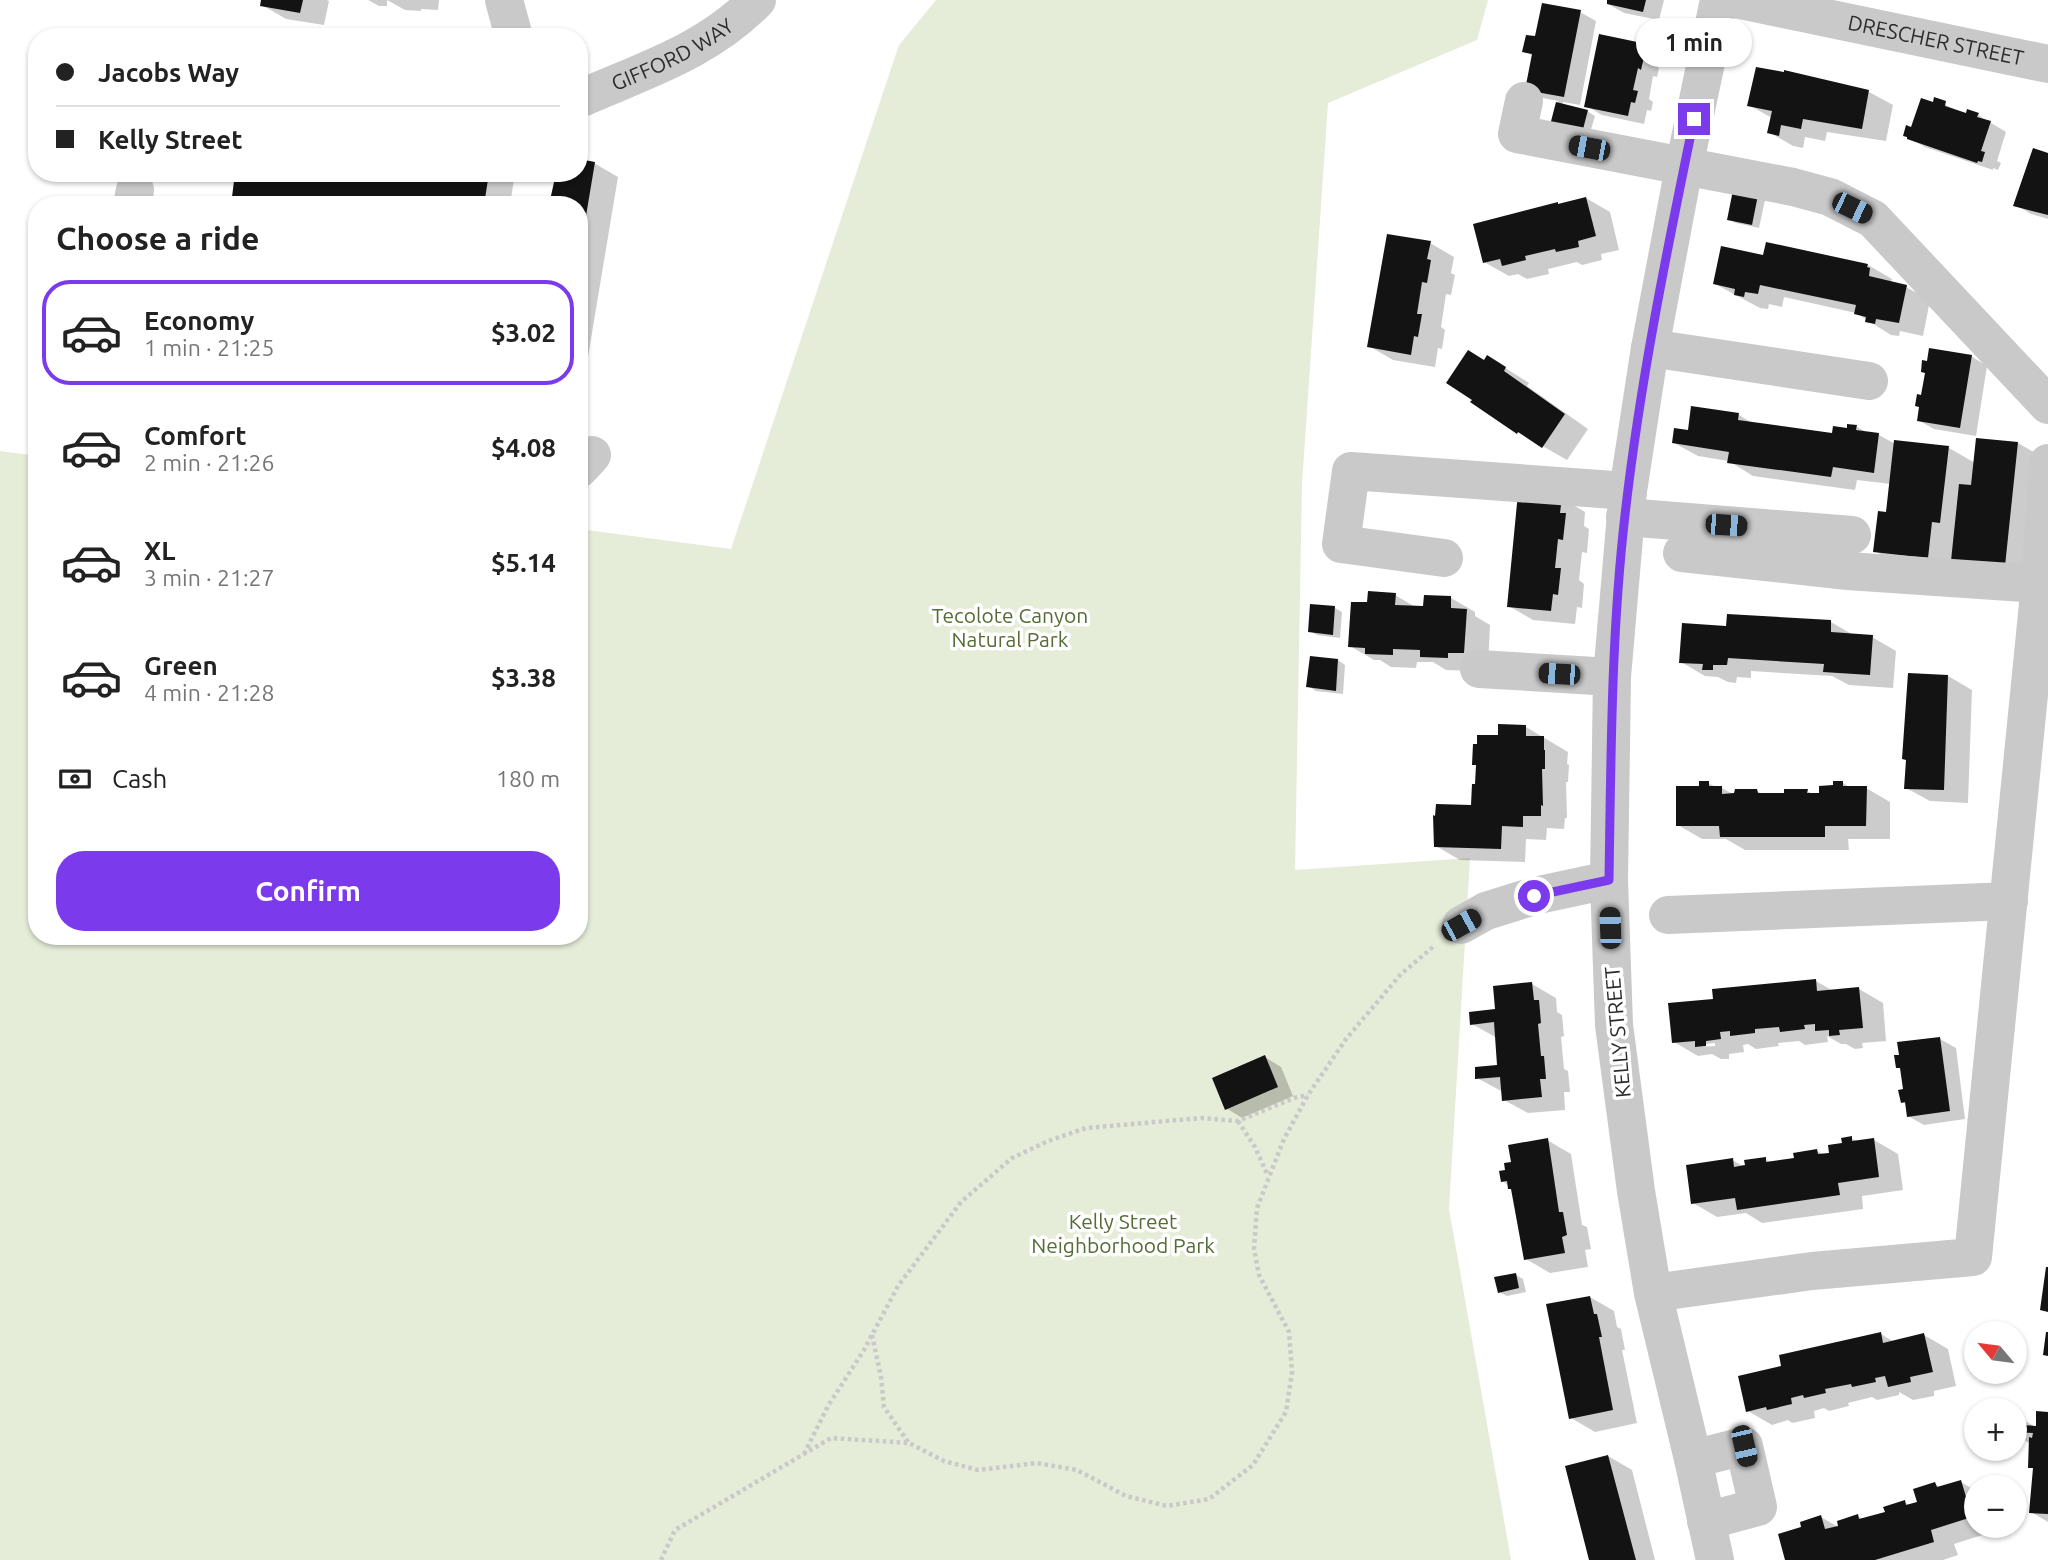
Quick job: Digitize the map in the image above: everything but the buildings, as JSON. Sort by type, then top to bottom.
[{"type":"street","points":[[504,0],[512,28]]},
{"type":"street","name":"GIFFORD WAY","points":[[588,95],[693,50],[739,19],[757,0]]},
{"type":"street","name":"KELLY STREET","points":[[1714,1560],[1693,1458],[1653,1293],[1636,1191],[1614,1025],[1609,880],[1612,677],[1626,504],[1650,348],[1719,0]]},
{"type":"street","name":"DRESCHER STREET","points":[[1740,0],[2048,64]]},
{"type":"street","points":[[1524,101],[1517,134],[1793,187],[1830,197],[1873,219],[2048,405]]},
{"type":"street","points":[[1650,348],[1869,381]]},
{"type":"street","points":[[1653,1293],[1812,1271],[1973,1257],[2009,901],[2032,830],[2040,584],[2048,463]]},
{"type":"street","points":[[1444,558],[1341,544],[1352,471],[1852,535]]},
{"type":"street","points":[[1682,553],[1847,571],[2040,584]]},
{"type":"street","points":[[1479,669],[1612,677]]},
{"type":"street","points":[[1461,925],[1486,911],[1534,896],[1609,880]]},
{"type":"street","points":[[1668,915],[2009,901]]},
{"type":"street","points":[[1693,1458],[1744,1446],[1758,1507],[1706,1521]]},
{"type":"path","points":[[661,1560],[675,1530],[831,1438],[909,1443],[944,1461],[978,1470],[1037,1463],[1077,1470],[1125,1496],[1167,1506],[1209,1499],[1253,1465],[1286,1412],[1292,1373],[1289,1332],[1259,1275],[1254,1249],[1257,1208],[1268,1177],[1284,1139],[1308,1095],[1346,1039],[1401,974],[1461,925]]},
{"type":"path","points":[[804,1454],[828,1406],[872,1335],[898,1286],[961,1202],[1012,1158],[1048,1141],[1086,1128],[1202,1118],[1238,1121],[1308,1095]]},
{"type":"path","points":[[1238,1121],[1255,1147],[1268,1177]]},
{"type":"path","points":[[872,1335],[884,1407],[909,1443]]},
{"type":"green space","points":[[936,0],[1488,0],[1477,40],[1328,103],[1302,484],[1295,870],[1470,858],[1449,1209],[1511,1560],[0,1560],[0,451],[28,455],[28,945],[588,945],[588,530],[731,549],[899,45]]},
{"type":"route","points":[[1534,896],[1609,880],[1612,677],[1625,517],[1650,348],[1694,119]]},
{"type":"park label","name":"Tecolote Canyon Natural Park","points":[[1010,628]]},
{"type":"park label","name":"Kelly Street Neighborhood Park","points":[[1123,1234]]}]
